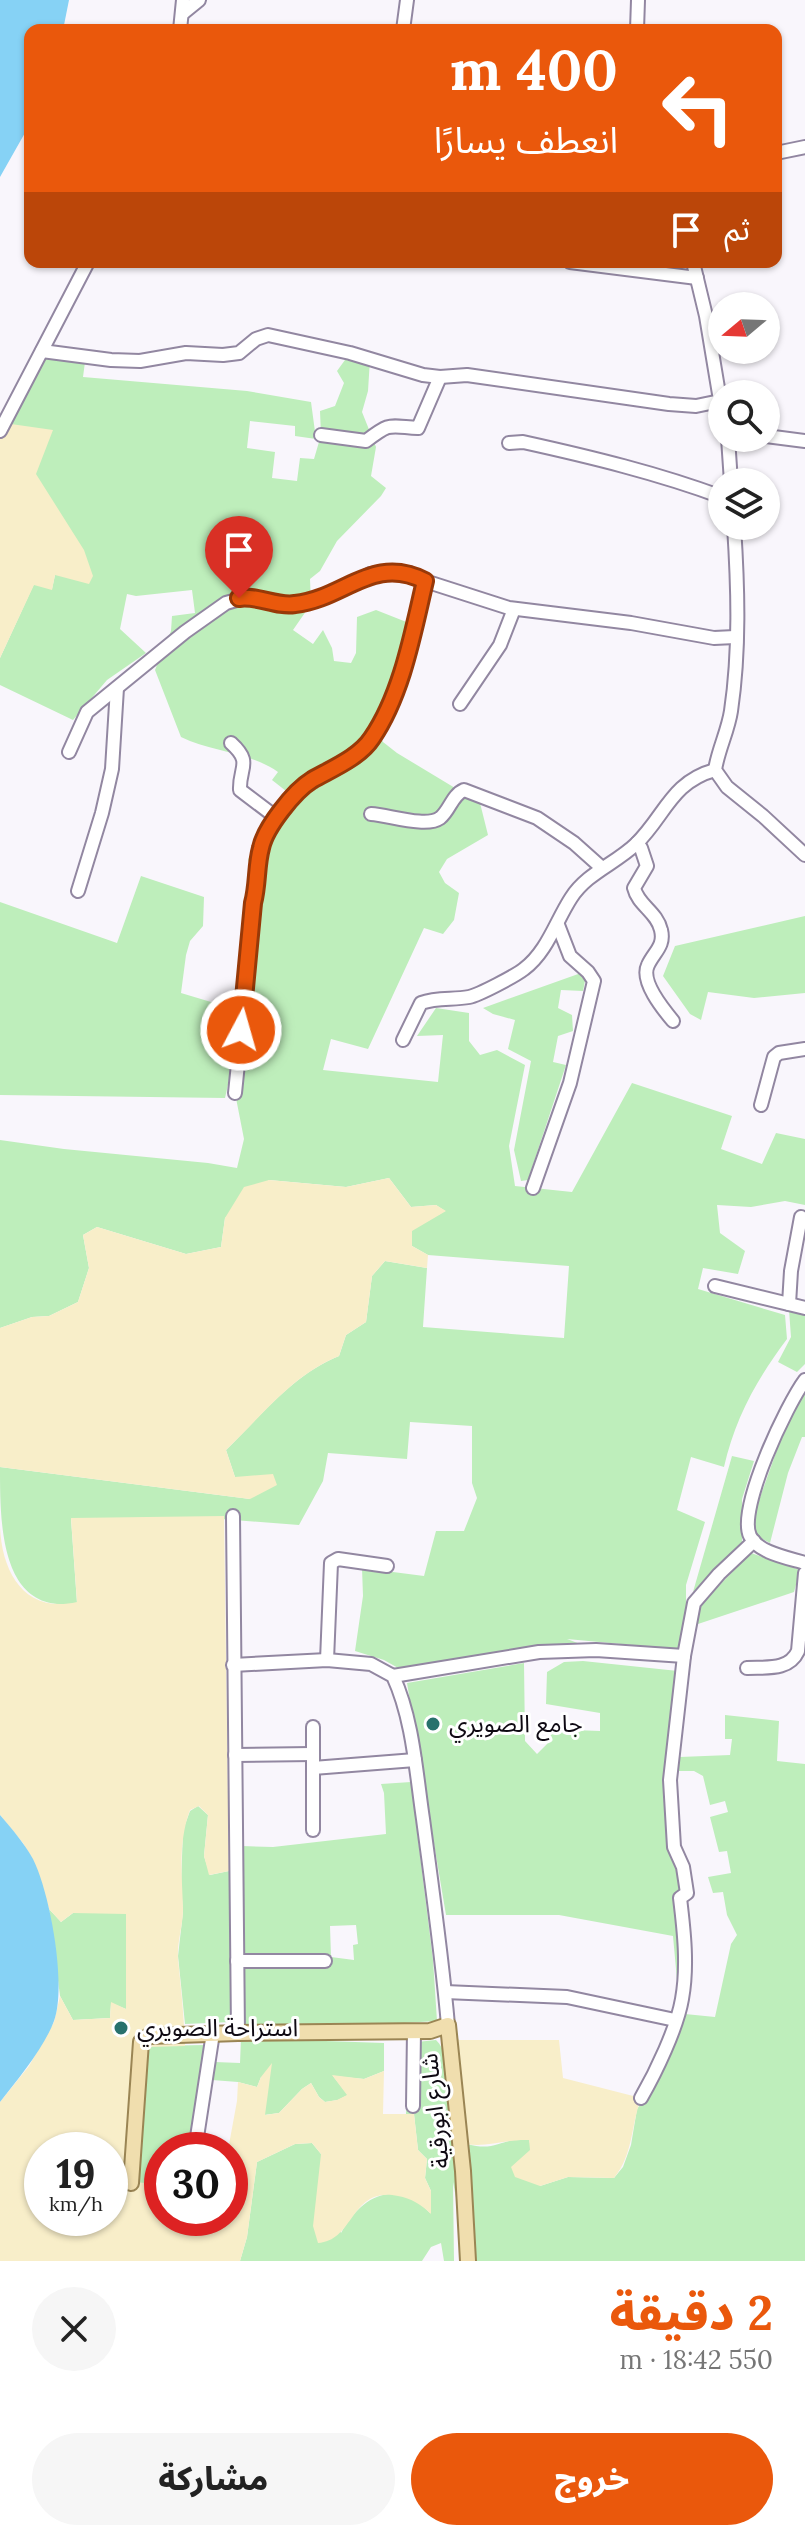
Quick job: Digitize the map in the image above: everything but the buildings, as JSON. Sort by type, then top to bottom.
[{"type":"main road","name":"شارع ابورقية","points":[[131,2183],[141,2042],[149,2036],[430,2031],[448,2025],[463,2171],[468,2261]]},
{"type":"street","points":[[183,6],[199,0]]},
{"type":"street","points":[[404,24],[407,0]]},
{"type":"street","points":[[637,24],[638,0]]},
{"type":"street","points":[[782,152],[805,147]]},
{"type":"street","points":[[0,431],[85,268]]},
{"type":"street","points":[[618,268],[697,278]]},
{"type":"street","points":[[694,268],[716,380]]},
{"type":"street","points":[[42,351],[140,361],[186,353],[239,353],[256,339],[268,335],[350,353],[423,375],[467,375],[669,404],[708,406]]},
{"type":"street","points":[[321,435],[366,441],[391,424],[418,428],[440,377]]},
{"type":"street","points":[[780,438],[805,441]]},
{"type":"street","points":[[509,443],[523,442],[613,463],[708,492]]},
{"type":"street","points":[[715,770],[730,715],[736,667],[735,540]]},
{"type":"street","points":[[69,752],[87,712],[185,632],[226,603],[247,597],[294,605],[341,590],[370,574],[410,573],[425,581],[514,609],[631,623],[714,638],[735,637]]},
{"type":"street","points":[[235,1093],[260,849],[299,788],[354,754],[372,738],[398,690],[425,581]]},
{"type":"street","points":[[460,704],[500,645],[514,609]]},
{"type":"street","points":[[78,891],[112,769],[117,688]]},
{"type":"street","points":[[231,743],[240,751],[244,761],[238,785],[240,790],[277,818]]},
{"type":"street","points":[[403,1040],[421,1003],[431,999],[479,994],[531,964],[558,925],[570,898],[584,882],[637,843],[679,789],[695,777],[715,770]]},
{"type":"street","points":[[715,770],[727,787],[805,855]]},
{"type":"street","points":[[371,814],[426,823],[438,820],[457,793],[464,790],[537,818],[574,843],[602,868]]},
{"type":"street","points":[[637,843],[647,866],[634,888],[661,930],[660,947],[647,967],[647,979],[673,1021]]},
{"type":"street","points":[[533,1188],[570,1083],[594,981],[570,956],[558,925]]},
{"type":"street","points":[[761,1105],[774,1057],[779,1053],[805,1049]]},
{"type":"street","points":[[789,1304],[791,1271],[801,1217]]},
{"type":"street","points":[[715,1286],[805,1308]]},
{"type":"street","points":[[805,1380],[786,1408],[747,1517],[749,1534],[762,1548],[805,1563]]},
{"type":"street","points":[[233,1516],[238,2033]]},
{"type":"street","points":[[641,2098],[683,1994],[685,1937],[680,1898],[687,1893],[683,1867],[674,1847],[670,1780],[684,1656],[694,1603],[754,1541]]},
{"type":"street","points":[[327,1660],[331,1563],[338,1559],[387,1566]]},
{"type":"street","points":[[747,1668],[775,1667],[789,1664],[794,1659],[798,1651],[805,1573]]},
{"type":"street","points":[[233,1665],[327,1660],[371,1664],[393,1676],[539,1652],[596,1650],[684,1656]]},
{"type":"street","points":[[393,1676],[403,1703],[415,1760],[448,2025]]},
{"type":"street","points":[[313,1727],[313,1830]]},
{"type":"street","points":[[235,1755],[313,1761],[415,1760]]},
{"type":"street","points":[[237,1961],[325,1961]]},
{"type":"street","points":[[445,1992],[567,1997],[675,2020]]},
{"type":"street","points":[[413,2106],[414,2031]]},
{"type":"street","points":[[198,2132],[213,2033]]},
{"type":"green space","points":[[42,351],[85,362],[83,377],[247,391],[311,402],[316,439],[295,436],[295,426],[250,421],[247,448],[275,452],[272,478],[297,481],[300,458],[314,459],[321,435],[320,411],[335,406],[344,383],[337,371],[350,353],[370,359],[368,391],[362,412],[376,447],[371,476],[386,488],[337,541],[320,571],[310,579],[311,604],[293,630],[313,644],[323,630],[332,648],[334,661],[351,663],[356,653],[357,617],[376,610],[414,625],[400,654],[398,690],[376,730],[383,742],[397,753],[460,791],[478,795],[488,835],[447,859],[439,872],[445,883],[459,893],[454,920],[443,934],[424,928],[368,1049],[331,1039],[323,1070],[438,1082],[443,1035],[417,1036],[436,1008],[469,1013],[469,1041],[480,1055],[497,1050],[525,1065],[509,1146],[515,1186],[572,1192],[632,1083],[732,1116],[721,1149],[762,1164],[776,1133],[805,1139],[805,1205],[785,1201],[751,1207],[717,1205],[720,1233],[745,1251],[738,1274],[703,1268],[698,1289],[785,1315],[787,1339],[748,1400],[724,1467],[691,1457],[677,1510],[705,1522],[686,1585],[686,1650],[567,1639],[596,1650],[407,1673],[384,1660],[355,1651],[363,1596],[362,1568],[424,1576],[436,1531],[464,1531],[477,1498],[472,1483],[472,1426],[410,1422],[407,1459],[328,1453],[323,1481],[299,1525],[195,1517],[71,1519],[77,1603],[52,1603],[32,1595],[19,1581],[4,1539],[0,1467],[250,1499],[235,1477],[226,1450],[292,1385],[339,1356],[346,1335],[366,1322],[372,1276],[385,1261],[427,1268],[423,1327],[564,1338],[569,1266],[428,1255],[412,1246],[412,1230],[445,1211],[436,1205],[411,1207],[389,1178],[346,1187],[269,1180],[225,1218],[221,1247],[186,1254],[97,1227],[83,1235],[89,1268],[78,1302],[49,1316],[32,1317],[0,1328],[0,1140],[237,1168],[244,1139],[235,1093],[258,887],[248,860],[257,836],[286,791],[272,780],[278,772],[267,765],[181,737],[155,670],[171,631],[172,616],[195,613],[192,590],[136,596],[127,594],[120,629],[146,653],[107,680],[73,720],[0,685],[0,658],[34,584],[52,589],[55,575],[52,502],[4,423]]},
{"type":"green space","points":[[141,876],[204,897],[203,926],[190,941],[181,993],[231,1008],[229,1080],[225,1098],[0,1095],[0,902],[117,943]]},
{"type":"green space","points":[[805,916],[805,993],[754,998],[708,992],[701,1020],[690,1014],[663,976],[675,946]]},
{"type":"green space","points":[[581,973],[585,981],[583,991],[561,990],[558,1008],[572,1015],[573,1031],[558,1036],[553,1062],[566,1065],[528,1180],[521,1181],[514,1150],[531,1061],[508,1049],[515,1020],[483,1008]]},
{"type":"green space","points":[[789,1310],[805,1315],[805,1364],[797,1372],[778,1362],[791,1337]]},
{"type":"green space","points":[[805,1391],[805,1437],[802,1437],[788,1473],[770,1543],[755,1535],[753,1517],[788,1419]]},
{"type":"green space","points":[[732,1456],[754,1461],[742,1499],[742,1542],[693,1592]]},
{"type":"green space","points":[[751,1553],[800,1570],[794,1592],[695,1625],[698,1607]]},
{"type":"green space","points":[[583,1661],[678,1671],[670,1780],[687,1893],[680,1899],[689,2007],[677,1980],[673,1936],[559,1915],[446,1915],[407,1683],[524,1663],[525,1741],[537,1754],[547,1744],[549,1732],[600,1731],[600,1713],[546,1704],[547,1672],[564,1662]]},
{"type":"green space","points":[[725,1715],[779,1721],[777,1761],[805,1764],[805,2261],[468,2261],[453,2182],[454,2261],[444,2261],[441,2243],[431,2247],[422,2261],[240,2261],[248,2236],[257,2162],[295,2144],[312,2143],[321,2154],[341,2233],[359,2209],[380,2196],[405,2196],[430,2213],[431,2191],[425,2178],[427,2159],[418,2150],[414,2114],[406,2114],[407,2043],[436,2040],[442,2048],[449,2072],[453,2140],[491,2146],[529,2139],[540,2186],[568,2177],[614,2178],[623,2167],[631,2145],[637,2109],[661,2076],[685,2014],[715,2017],[731,1944],[737,1935],[727,1915],[723,1892],[713,1893],[708,1877],[731,1873],[727,1851],[719,1852],[710,1817],[728,1812],[725,1801],[710,1805],[703,1776],[694,1771],[678,1771],[680,1757],[730,1755],[732,1739],[725,1739]]},
{"type":"green space","points":[[411,1782],[433,1960],[437,2021],[370,2025],[244,2024],[241,1846],[273,1847],[386,1834],[381,1784]],"holes":[[[356,1925],[358,1944],[353,1945],[354,1960],[331,1957],[330,1926]]]},
{"type":"green space","points":[[198,1806],[208,1815],[204,1856],[210,1875],[229,1871],[231,2022],[185,2024],[178,1956],[183,1912],[183,1830],[190,1811]]},
{"type":"green space","points":[[49,1909],[61,1922],[73,1913],[126,1913],[126,2009],[111,2003],[110,2018],[73,2020],[60,1996]]},
{"type":"green space","points":[[241,2038],[384,2043],[384,2071],[364,2079],[333,2076],[348,2095],[338,2100],[325,2102],[311,2083],[279,2113],[264,2115],[261,2077],[257,2087],[212,2080],[215,2062],[240,2063]]},
{"type":"green space","points":[[205,2045],[191,2132],[144,2132],[144,2183],[135,2183],[149,2046]]},
{"type":"sand","points":[[0,419],[4,423],[53,430],[36,474],[84,550],[93,576],[89,584],[55,575],[52,590],[34,585],[0,658]]},
{"type":"sand","points":[[389,1178],[411,1207],[436,1205],[446,1211],[412,1231],[412,1246],[428,1255],[427,1268],[385,1261],[372,1276],[366,1322],[346,1335],[339,1356],[292,1385],[226,1450],[235,1477],[273,1474],[277,1485],[250,1499],[0,1467],[0,1328],[32,1317],[49,1316],[78,1302],[89,1268],[83,1235],[97,1227],[186,1254],[221,1247],[225,1218],[244,1187],[269,1180],[346,1187]]},
{"type":"sand","points":[[224,1516],[229,1871],[209,1875],[204,1856],[208,1815],[199,1806],[190,1810],[182,1846],[183,1915],[178,1953],[185,2046],[149,2047],[135,2182],[144,2183],[144,2236],[247,2236],[240,2261],[0,2261],[0,2102],[29,2066],[54,2022],[60,1996],[73,2020],[110,2018],[111,2002],[126,2009],[126,1914],[73,1913],[61,1922],[49,1909],[33,1860],[0,1815],[0,1527],[12,1574],[30,1596],[43,1602],[77,1602],[71,1518]]},
{"type":"sand","points":[[448,2025],[459,2040],[559,2040],[563,2078],[641,2098],[625,2160],[614,2178],[568,2177],[540,2186],[515,2177],[511,2167],[530,2150],[529,2140],[478,2145],[460,2143]]},
{"type":"sand","points":[[272,2063],[265,2115],[279,2113],[311,2083],[325,2102],[347,2095],[332,2075],[364,2079],[384,2071],[383,2114],[414,2114],[418,2150],[427,2159],[425,2178],[431,2191],[431,2214],[407,2198],[382,2195],[361,2206],[330,2240],[318,2243],[313,2226],[321,2154],[312,2143],[295,2144],[257,2162],[248,2230],[248,2132],[231,2132],[238,2082],[257,2087]]},
{"type":"water","points":[[0,0],[69,0],[64,24],[24,24],[24,135],[0,177]]},
{"type":"water","points":[[0,1815],[26,1847],[39,1874],[51,1916],[59,1985],[58,2005],[50,2031],[0,2102]]},
{"type":"place","name":"جامع الصويري","points":[[433,1724]]},
{"type":"place","name":"استراحة الصويري","points":[[121,2028]]},
{"type":"route","points":[[239,598],[294,605],[341,590],[370,574],[410,573],[425,581],[398,690],[372,738],[341,764],[299,788],[291,796],[260,849],[241,1030]]}]
